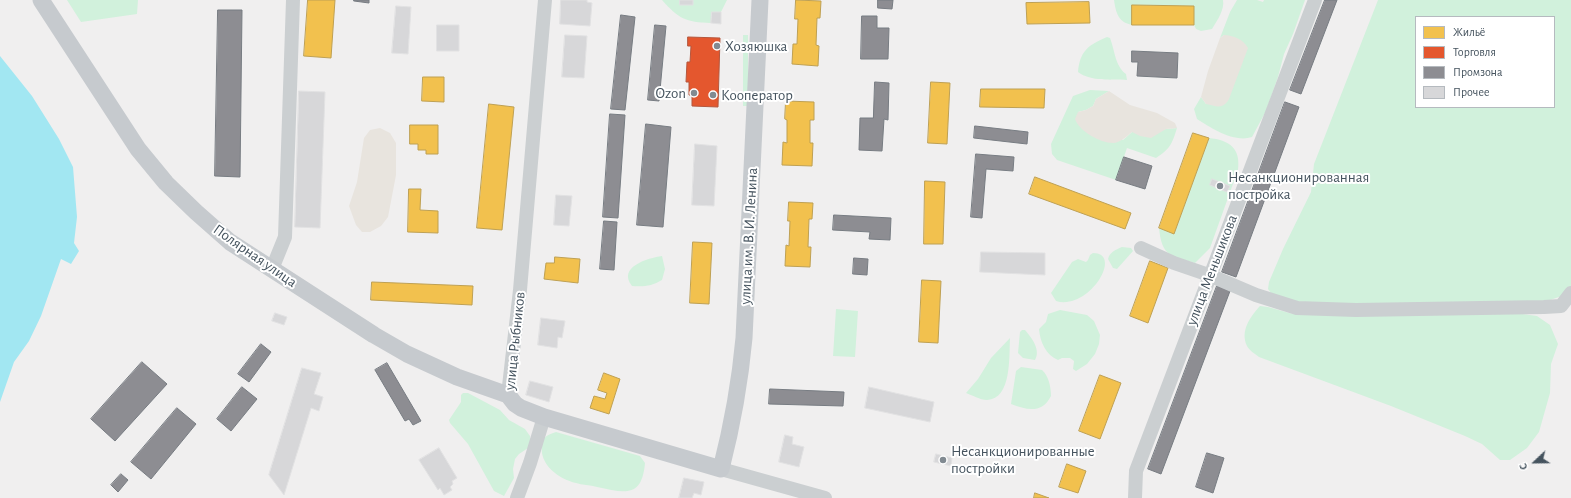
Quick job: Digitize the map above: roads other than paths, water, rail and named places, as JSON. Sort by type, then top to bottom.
[{"type":"main road","name":"Полярная улица","points":[[41,0],[130,137],[166,183],[230,242],[374,335],[407,354],[457,377],[508,395]]},
{"type":"main road","name":"улица им. В. И. Ленина","points":[[721,469],[732,425],[741,375],[760,0]]},
{"type":"main road","name":"улица Рыбников","points":[[508,395],[515,404],[521,408],[544,417],[721,469]]},
{"type":"street","points":[[272,270],[285,237],[293,0]]},
{"type":"street","name":"улица Рыбников","points":[[508,395],[521,284],[545,0]]},
{"type":"street","name":"улица Меньшикова","points":[[1135,498],[1136,471],[1209,275],[1259,151],[1315,0]]},
{"type":"street","points":[[1141,248],[1174,264],[1209,275],[1256,295],[1297,308],[1356,310],[1544,307],[1562,306],[1571,293]]},
{"type":"street","points":[[517,498],[530,463],[544,417]]},
{"type":"street","name":"улица Рыбников","points":[[721,469],[825,498]]},
{"type":"water","points":[[0,56],[32,96],[59,139],[73,167],[77,217],[74,243],[79,251],[71,264],[61,259],[41,316],[29,341],[14,362],[0,402]]},
{"type":"place","name":"Хозяюшка","points":[[717,46]]},
{"type":"place","name":"Ozon","points":[[694,93]]},
{"type":"place","name":"Кооператор","points":[[713,95]]},
{"type":"place","name":"Несанкционированная постройка","points":[[1220,186]]},
{"type":"place","name":"Несанкционированные постройки","points":[[943,460]]}]
